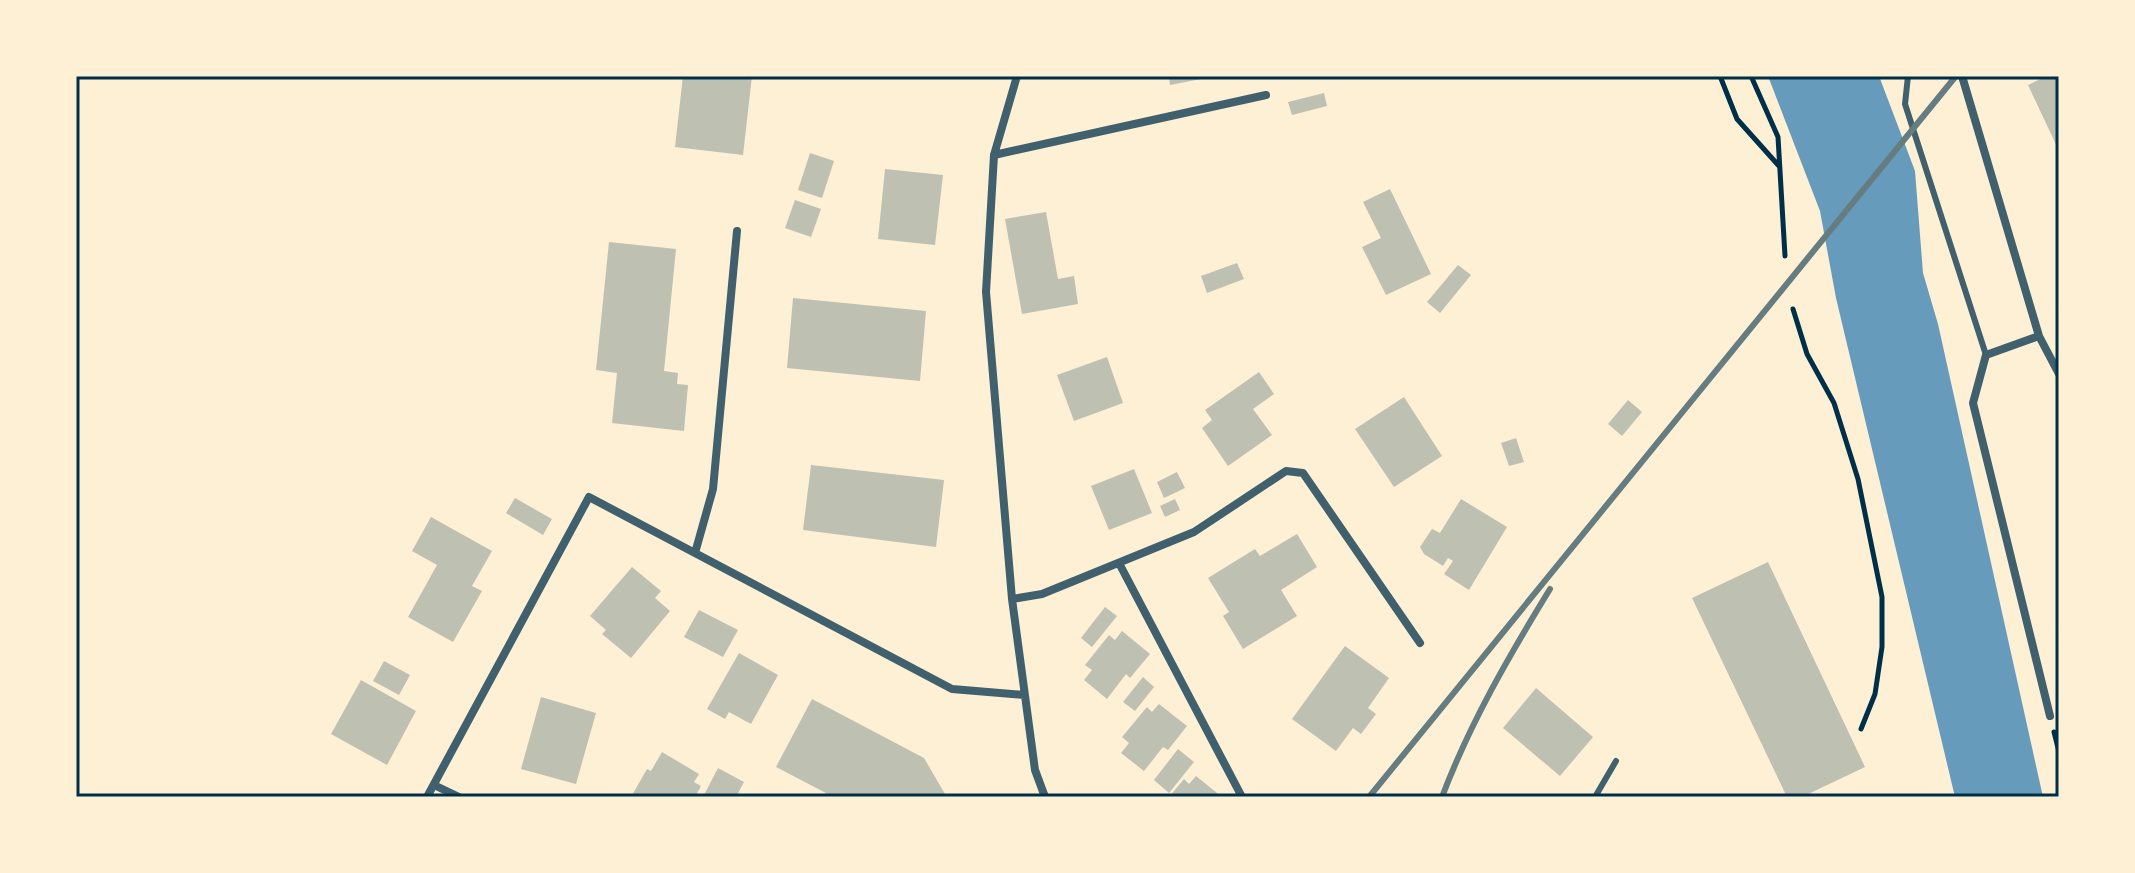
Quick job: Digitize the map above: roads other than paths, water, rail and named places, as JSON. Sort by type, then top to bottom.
[{"type":"street","points":[[1017,76],[994,155],[986,292],[1012,599],[1035,770],[1045,797]]},
{"type":"street","points":[[1962,76],[2039,336],[2059,374]]},
{"type":"street","points":[[994,155],[1266,95]]},
{"type":"street","points":[[695,553],[713,489],[737,231]]},
{"type":"street","points":[[2039,336],[1986,355],[1973,403],[2050,716]]},
{"type":"street","points":[[1012,599],[1042,594],[1120,565],[1194,532],[1286,471],[1303,473],[1420,643]]},
{"type":"street","points":[[427,797],[589,497],[952,689],[1024,695]]},
{"type":"street","points":[[1120,565],[1242,797]]},
{"type":"street","points":[[434,785],[459,797]]},
{"type":"lane","points":[[1908,76],[1905,104],[1986,355]]},
{"type":"lane","points":[[1595,797],[1616,761]]},
{"type":"water","points":[[1768,76],[1879,76],[1915,171],[1923,273],[1938,324],[2043,797],[1955,797],[1836,298],[1820,211]]},
{"type":"railway","points":[[1369,797],[1956,76]]},
{"type":"railway","points":[[1442,797],[1491,690],[1550,589]]}]
